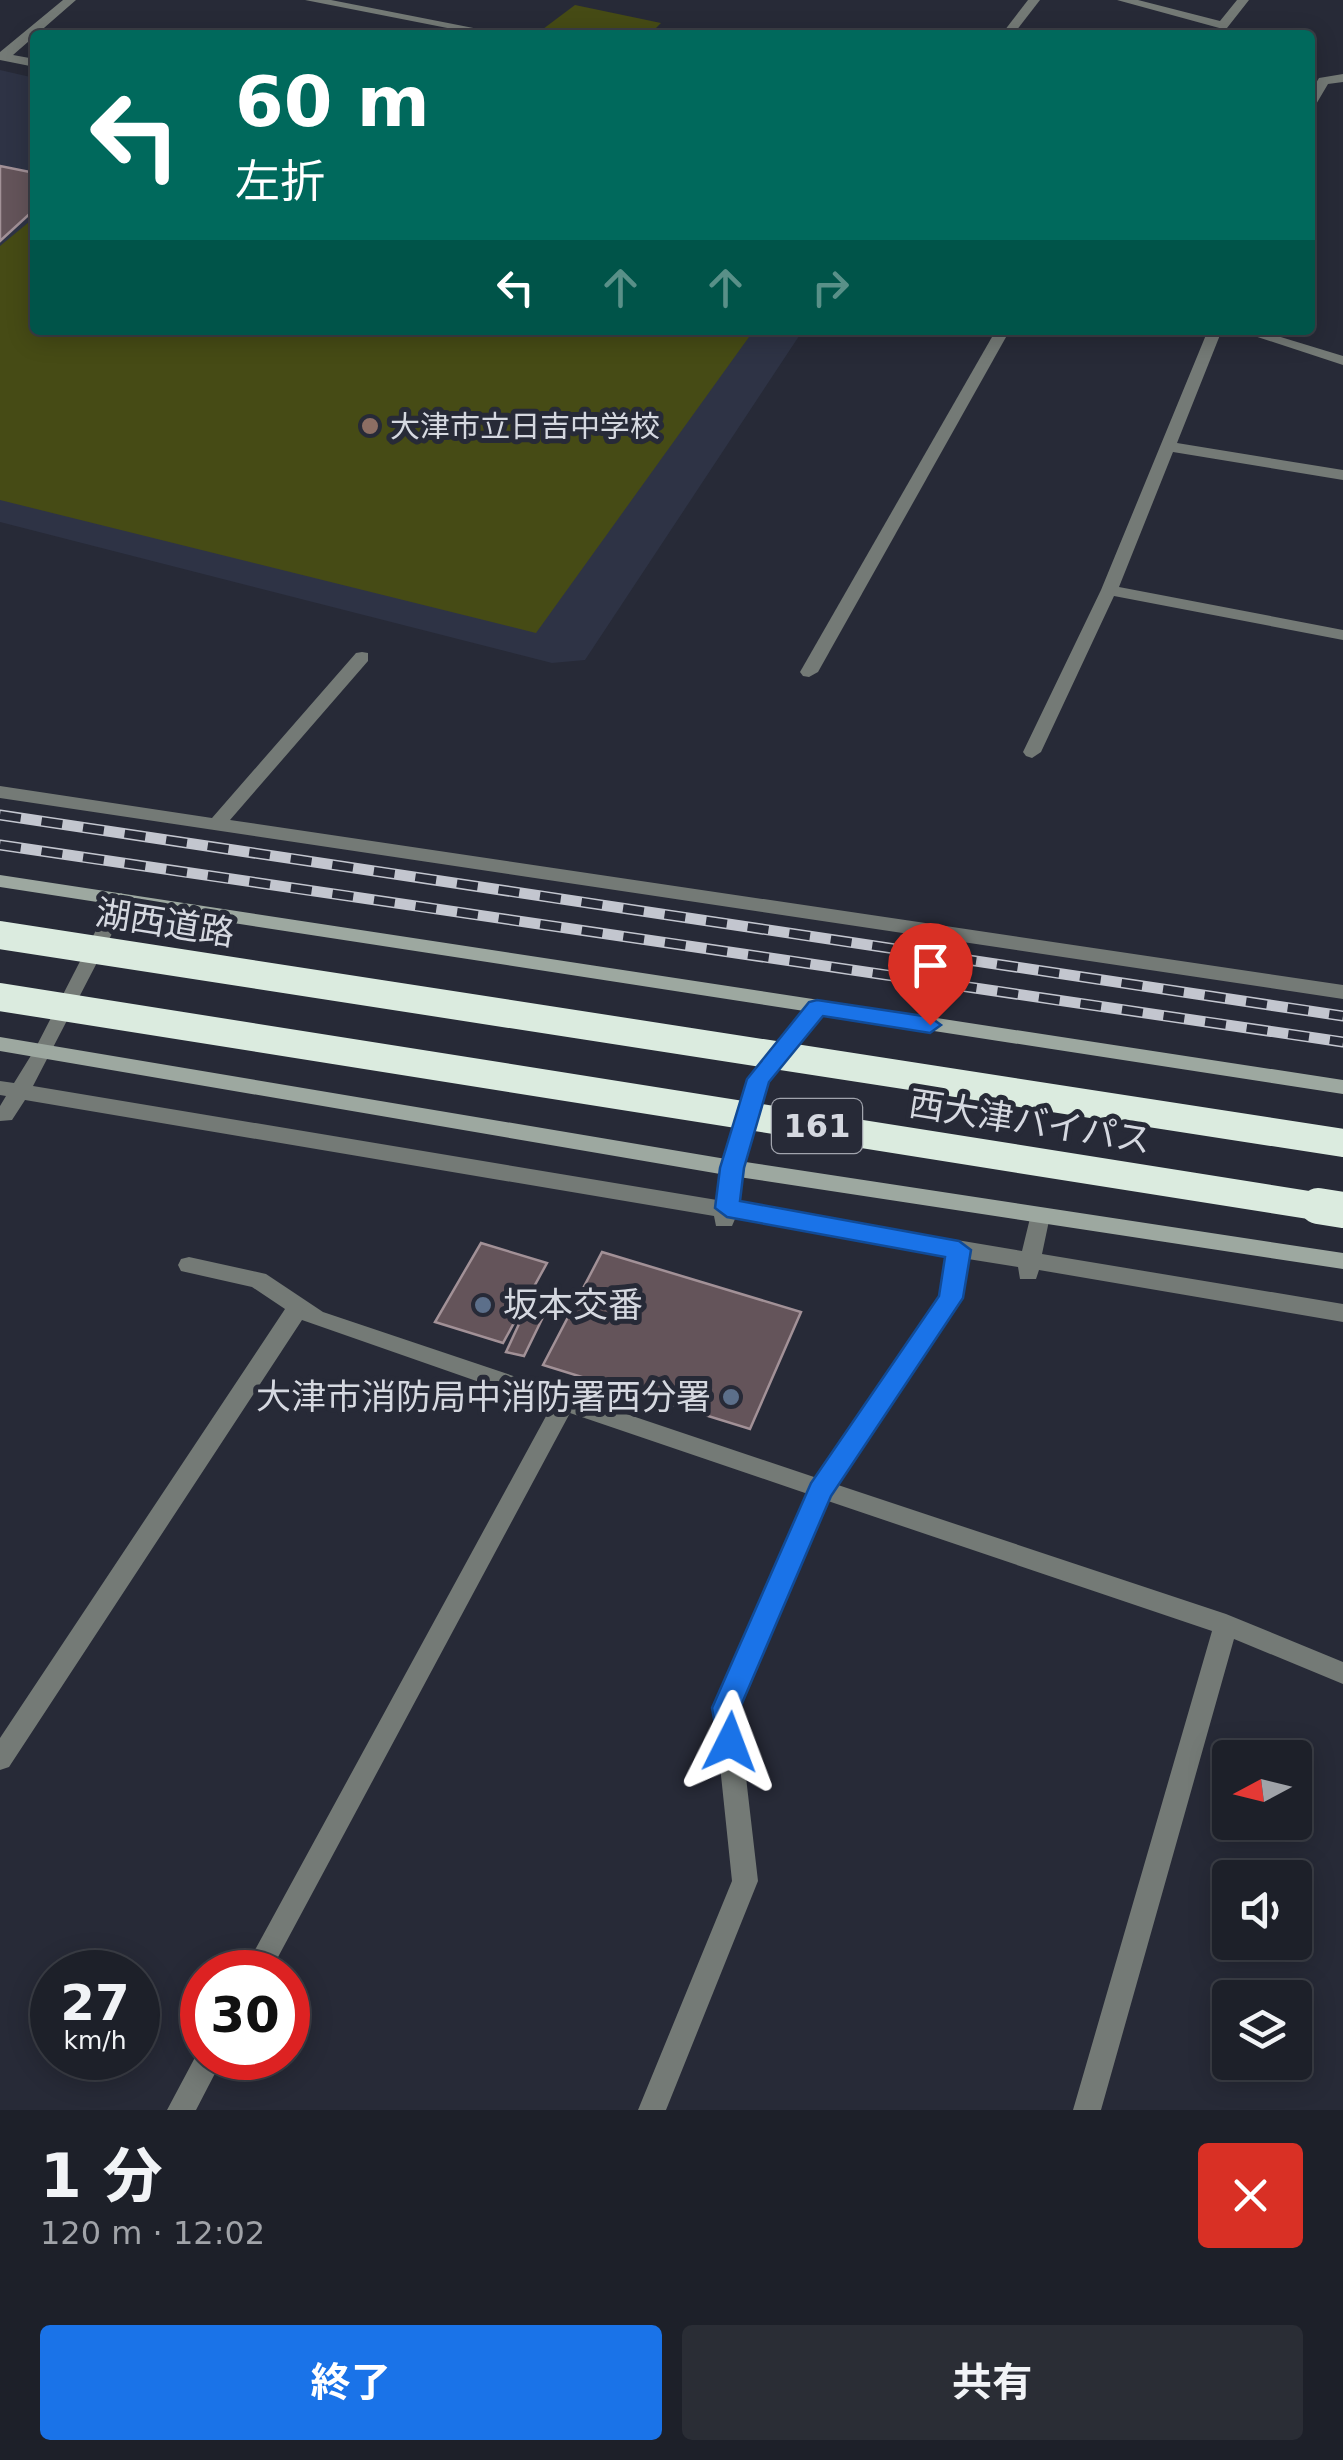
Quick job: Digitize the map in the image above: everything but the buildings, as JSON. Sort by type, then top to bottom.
[{"type":"highway","name":"湖西道路","points":[[0,935],[318,985]]},
{"type":"highway","name":"西大津バイパス","points":[[318,985],[1343,1143]]},
{"type":"highway","name":"西大津バイパス","points":[[0,997],[1343,1210]]},
{"type":"street","points":[[34,30],[70,0]]},
{"type":"street","points":[[311,0],[476,30]]},
{"type":"street","points":[[1011,30],[1034,0]]},
{"type":"street","points":[[1123,0],[1223,25],[1243,0]]},
{"type":"street","points":[[2,56],[30,33]]},
{"type":"street","points":[[2,56],[30,63]]},
{"type":"street","points":[[1315,96],[1324,81],[1343,78]]},
{"type":"street","points":[[810,672],[1000,335]]},
{"type":"street","points":[[1032,752],[1108,590],[1213,335]]},
{"type":"street","points":[[1259,335],[1343,361]]},
{"type":"street","points":[[1170,447],[1343,475]]},
{"type":"street","points":[[1108,590],[1343,635]]},
{"type":"street","points":[[216,824],[362,657]]},
{"type":"street","points":[[0,792],[1343,992]]},
{"type":"street","points":[[0,881],[1343,1087]]},
{"type":"street","points":[[6,1115],[11,1090],[44,1052],[122,899]]},
{"type":"street","points":[[725,1215],[732,1168],[758,1079],[817,1008]]},
{"type":"street","points":[[0,1044],[732,1168],[1343,1260]]},
{"type":"street","points":[[11,1090],[725,1215],[959,1250],[1029,1268],[1343,1312]]},
{"type":"street","points":[[1029,1268],[1039,1216]]},
{"type":"street","points":[[652,2110],[745,1881],[726,1708],[820,1491],[951,1298],[959,1250]]},
{"type":"street","points":[[189,1265],[258,1280],[315,1318],[820,1491],[1226,1624],[1343,1673]]},
{"type":"street","points":[[0,1759],[298,1308]]},
{"type":"street","points":[[268,1950],[564,1403]]},
{"type":"street","points":[[1087,2110],[1226,1624]]},
{"type":"street","points":[[181,2110],[198,2080]]},
{"type":"shaded area","name":"大津市立日吉中学校","points":[[0,70],[30,77],[30,335],[800,335],[585,660],[552,663],[0,522]]},
{"type":"green space","points":[[575,5],[661,23],[654,30],[542,30]]},
{"type":"green space","name":"大津市立日吉中学校","points":[[30,221],[30,335],[750,335],[536,633],[0,500],[0,246]]},
{"type":"railway","points":[[0,815],[1343,1016]]},
{"type":"railway","points":[[0,845],[1343,1042]]},
{"type":"place","name":"大津市立日吉中学校","points":[[370,426]]},
{"type":"place","name":"坂本交番","points":[[483,1305]]},
{"type":"place","name":"大津市消防局中消防署西分署","points":[[731,1397]]},
{"type":"route","points":[[730,1742],[726,1708],[820,1491],[951,1298],[959,1250],[727,1208],[732,1168],[758,1079],[817,1008],[930,1025]]}]
